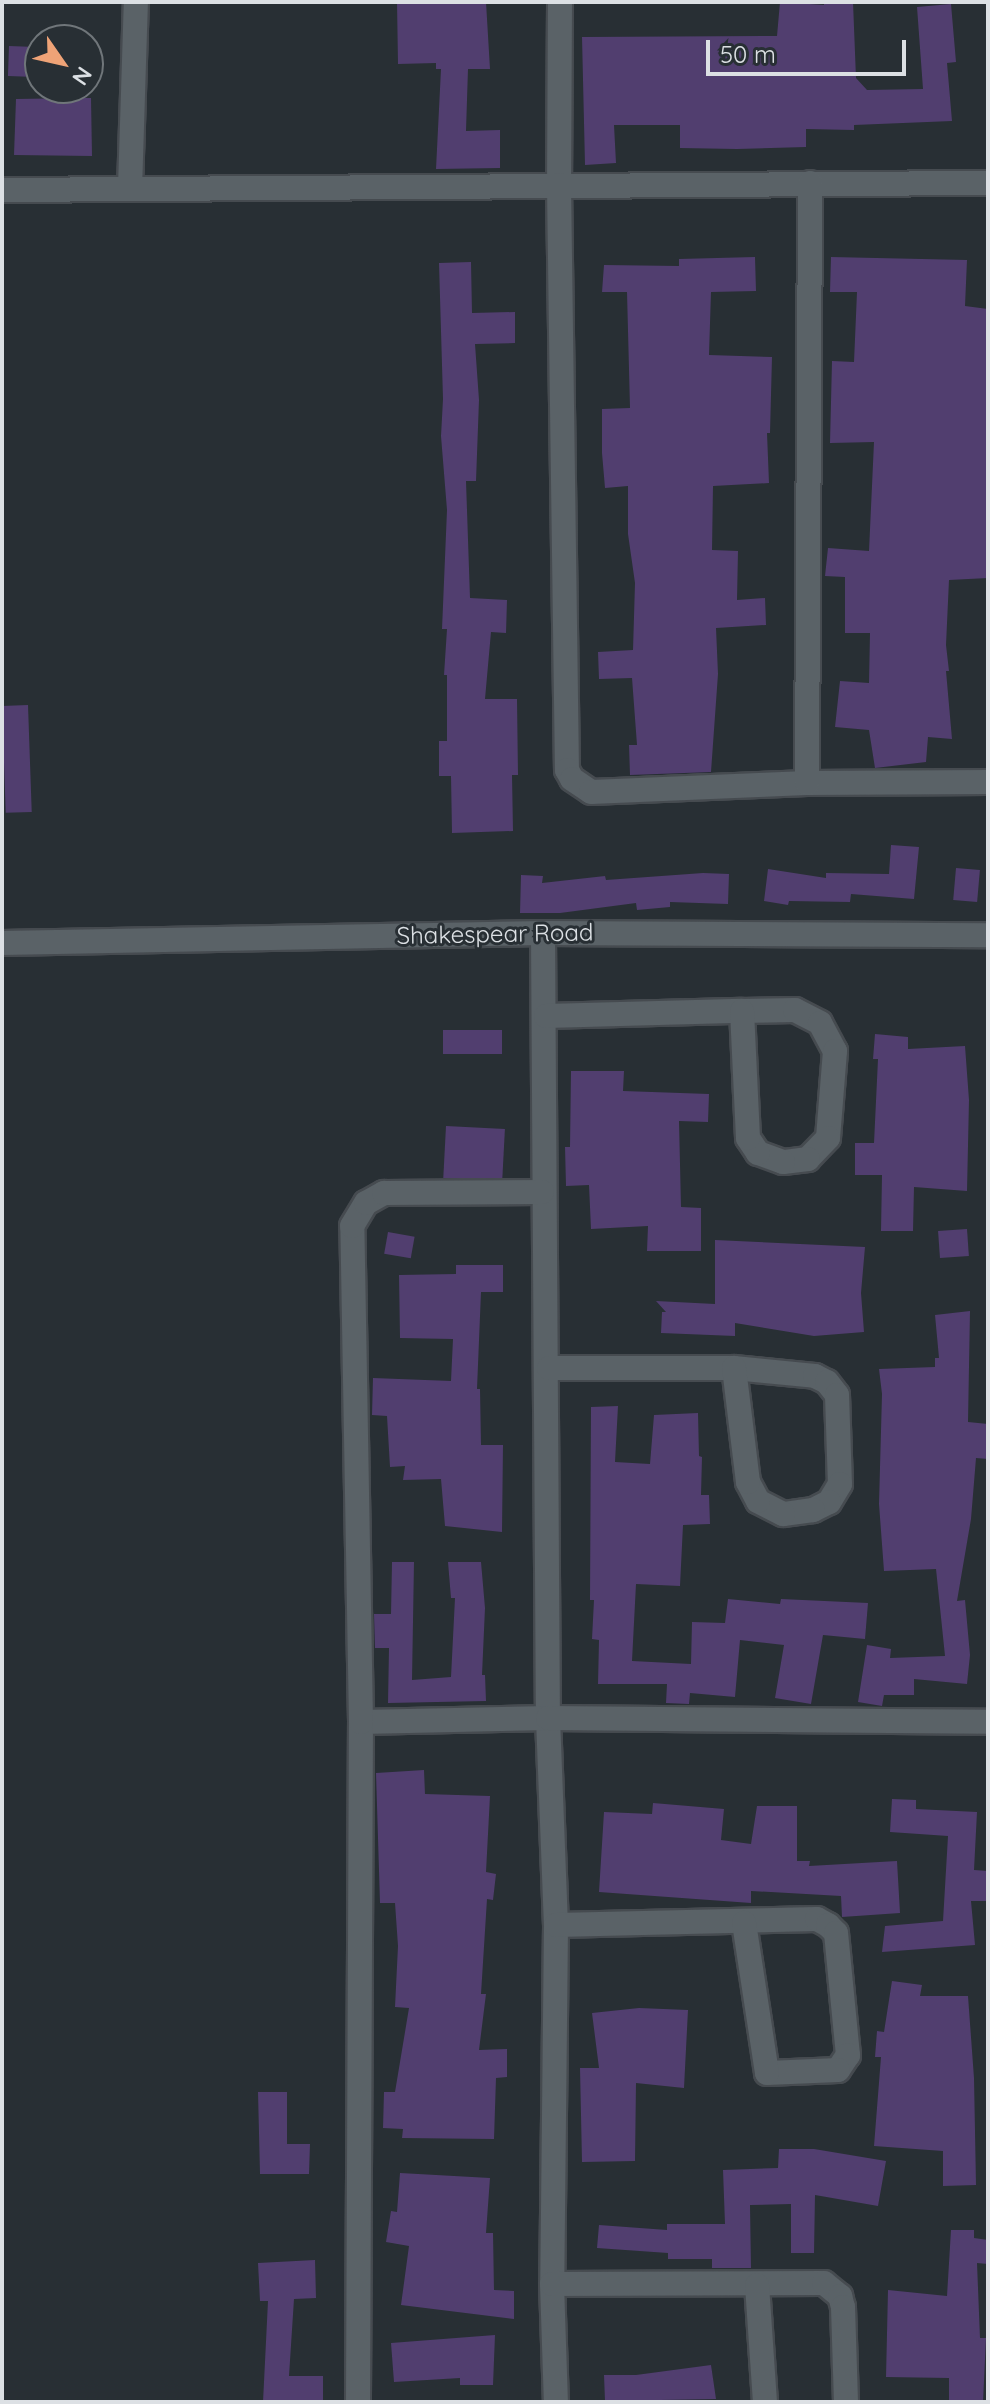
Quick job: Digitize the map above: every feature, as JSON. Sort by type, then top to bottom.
[{"type":"street","points":[[130,189],[136,2]]},
{"type":"street","points":[[560,2],[559,185],[567,770],[572,779],[591,792],[807,783],[988,782]]},
{"type":"street","points":[[807,783],[810,183]]},
{"type":"street","points":[[2,190],[988,183]]},
{"type":"street","points":[[543,933],[546,1016],[542,1192],[549,1368],[548,1718],[556,1925],[552,2284],[556,2402]]},
{"type":"street","name":"Shakespear Road","points":[[2,943],[543,933],[988,935]]},
{"type":"street","points":[[546,1016],[742,1011],[795,1010],[820,1023],[835,1051],[828,1138],[808,1159],[783,1162],[758,1153],[748,1138],[742,1011]]},
{"type":"street","points":[[358,2402],[361,1722],[352,1226],[366,1203],[384,1193],[542,1192]]},
{"type":"street","points":[[549,1368],[734,1368],[815,1376],[827,1382],[837,1395],[840,1484],[829,1502],[813,1510],[783,1514],[758,1501],[748,1482],[734,1368]]},
{"type":"street","points":[[361,1722],[548,1718],[988,1722]]},
{"type":"street","points":[[556,1925],[817,1919],[836,1933],[848,2055],[838,2070],[767,2073],[744,1923]]},
{"type":"street","points":[[552,2284],[824,2283],[840,2296],[846,2402]]},
{"type":"street","points":[[757,2285],[765,2402]]},
{"type":"building","points":[[397,2],[486,2],[490,69],[468,69],[466,131],[500,130],[500,168],[436,169],[441,69],[436,69],[436,63],[398,64]]},
{"type":"building","points":[[780,2],[824,5],[824,2],[853,2],[856,78],[867,90],[923,89],[917,7],[951,4],[956,62],[947,63],[952,121],[854,125],[854,130],[806,129],[806,147],[737,149],[680,148],[680,125],[614,125],[616,163],[585,165],[582,37],[777,36]]},
{"type":"building","points":[[9,46],[24,47],[24,77],[8,76]]},
{"type":"building","points":[[16,99],[24,99],[24,104],[91,104],[92,156],[14,155]]},
{"type":"building","points":[[755,257],[756,291],[711,292],[709,355],[772,357],[770,433],[767,433],[769,483],[713,486],[712,550],[738,551],[737,600],[765,598],[766,625],[716,628],[718,674],[711,772],[630,775],[629,745],[637,745],[632,678],[599,679],[598,652],[633,650],[635,583],[628,534],[628,486],[605,488],[602,409],[630,408],[627,292],[602,292],[604,265],[679,266],[679,259]]},
{"type":"building","points":[[831,257],[967,260],[965,306],[988,309],[988,578],[949,580],[946,645],[949,671],[946,671],[952,739],[928,737],[926,762],[875,768],[869,730],[835,727],[840,681],[869,683],[870,633],[845,633],[845,577],[825,576],[828,548],[869,551],[874,442],[830,443],[832,361],[854,362],[857,292],[830,292]]},
{"type":"building","points":[[471,262],[472,313],[515,312],[515,343],[475,344],[479,400],[476,481],[466,481],[470,598],[507,600],[506,633],[491,632],[485,699],[517,699],[518,775],[512,775],[513,831],[452,833],[451,776],[439,776],[439,741],[447,741],[447,675],[444,675],[447,629],[442,629],[447,510],[441,436],[443,399],[439,263]]},
{"type":"building","points":[[28,705],[32,812],[6,813],[2,706]]},
{"type":"building","points":[[891,845],[919,847],[914,899],[851,894],[850,902],[789,901],[788,905],[764,901],[768,869],[826,878],[826,873],[889,874]]},
{"type":"building","points":[[956,868],[980,870],[977,902],[953,900]]},
{"type":"building","points":[[729,874],[728,904],[670,902],[670,907],[637,910],[636,903],[560,913],[520,913],[521,875],[543,876],[542,883],[605,876],[606,880]]},
{"type":"building","points":[[443,1030],[502,1030],[502,1054],[443,1054]]},
{"type":"building","points":[[875,1034],[908,1037],[908,1049],[965,1046],[969,1100],[967,1191],[914,1187],[913,1231],[881,1231],[882,1175],[855,1175],[855,1143],[874,1143],[878,1059],[873,1059]]},
{"type":"building","points":[[571,1071],[624,1071],[623,1091],[709,1094],[708,1122],[679,1121],[681,1207],[701,1208],[701,1251],[647,1251],[648,1226],[591,1229],[589,1185],[566,1186],[565,1147],[570,1147]]},
{"type":"building","points":[[446,1126],[505,1129],[502,1181],[443,1178]]},
{"type":"building","points":[[967,1229],[969,1256],[940,1258],[938,1231]]},
{"type":"building","points":[[388,1232],[415,1237],[411,1258],[384,1254]]},
{"type":"building","points":[[715,1240],[865,1247],[861,1293],[864,1332],[814,1336],[735,1323],[735,1336],[661,1333],[662,1312],[666,1312],[656,1301],[715,1304]]},
{"type":"building","points":[[456,1265],[503,1265],[503,1292],[481,1292],[477,1389],[480,1389],[481,1445],[503,1445],[502,1532],[445,1526],[441,1479],[403,1480],[405,1466],[390,1467],[387,1416],[372,1415],[373,1378],[451,1381],[453,1339],[400,1338],[399,1275],[456,1274]]},
{"type":"building","points":[[970,1311],[968,1422],[988,1424],[988,1459],[976,1458],[971,1519],[957,1601],[965,1600],[970,1655],[967,1684],[914,1679],[914,1695],[884,1695],[882,1706],[858,1702],[867,1645],[891,1649],[890,1658],[945,1656],[936,1569],[884,1571],[879,1504],[882,1394],[879,1369],[935,1367],[935,1358],[939,1358],[935,1315]]},
{"type":"building","points":[[618,1406],[615,1462],[650,1464],[654,1415],[698,1413],[701,1495],[709,1495],[710,1524],[683,1525],[680,1586],[636,1584],[632,1661],[691,1664],[692,1622],[725,1623],[728,1599],[780,1604],[781,1599],[868,1603],[865,1639],[823,1635],[811,1704],[775,1698],[784,1645],[740,1640],[735,1697],[690,1693],[689,1704],[666,1703],[667,1684],[598,1684],[599,1640],[592,1639],[594,1600],[590,1600],[591,1407]]},
{"type":"building","points":[[392,1562],[414,1562],[412,1680],[451,1677],[455,1598],[451,1598],[448,1562],[481,1562],[485,1608],[482,1675],[485,1675],[486,1701],[388,1703],[389,1648],[375,1648],[374,1614],[391,1614]]},
{"type":"building","points":[[424,1770],[425,1794],[490,1796],[486,1872],[496,1874],[493,1900],[487,1899],[481,1994],[486,1994],[479,2050],[507,2049],[507,2077],[496,2078],[494,2139],[402,2138],[403,2129],[383,2128],[384,2092],[395,2092],[409,2008],[395,2007],[398,1946],[395,1903],[380,1903],[376,1773]]},
{"type":"building","points":[[892,1799],[916,1800],[916,1809],[977,1812],[974,1870],[988,1871],[988,1901],[971,1901],[975,1945],[882,1952],[885,1926],[943,1921],[948,1836],[890,1832]]},
{"type":"building","points":[[653,1803],[724,1809],[721,1840],[751,1844],[757,1806],[797,1806],[797,1861],[810,1861],[809,1866],[897,1861],[900,1913],[842,1917],[841,1896],[751,1891],[751,1903],[599,1892],[604,1812],[652,1814]]},
{"type":"building","points":[[892,1981],[922,1985],[920,1996],[968,1996],[974,2078],[976,2185],[943,2186],[943,2151],[874,2146],[881,2057],[875,2057],[877,2031],[884,2032]]},
{"type":"building","points":[[639,2008],[688,2010],[684,2088],[636,2083],[635,2161],[582,2162],[580,2068],[599,2068],[592,2013]]},
{"type":"building","points":[[258,2092],[287,2092],[287,2144],[310,2144],[309,2174],[260,2174]]},
{"type":"building","points":[[779,2149],[814,2149],[886,2161],[878,2206],[815,2195],[814,2253],[791,2253],[791,2204],[750,2205],[751,2268],[712,2268],[712,2259],[668,2259],[668,2253],[597,2248],[599,2225],[667,2230],[667,2224],[725,2224],[723,2170],[778,2168]]},
{"type":"building","points":[[400,2173],[490,2178],[486,2233],[493,2233],[494,2290],[514,2291],[514,2319],[401,2305],[409,2246],[386,2242],[391,2211],[397,2212]]},
{"type":"building","points":[[951,2230],[974,2230],[974,2238],[988,2240],[988,2264],[977,2263],[980,2338],[986,2338],[983,2402],[949,2402],[949,2378],[886,2377],[888,2290],[947,2296]]},
{"type":"building","points":[[315,2260],[316,2298],[294,2299],[289,2376],[323,2376],[323,2402],[263,2402],[268,2301],[260,2301],[258,2263]]},
{"type":"building","points":[[495,2335],[493,2385],[460,2385],[460,2378],[394,2382],[391,2343]]},
{"type":"building","points":[[711,2365],[716,2399],[605,2401],[604,2375],[636,2375]]}]
